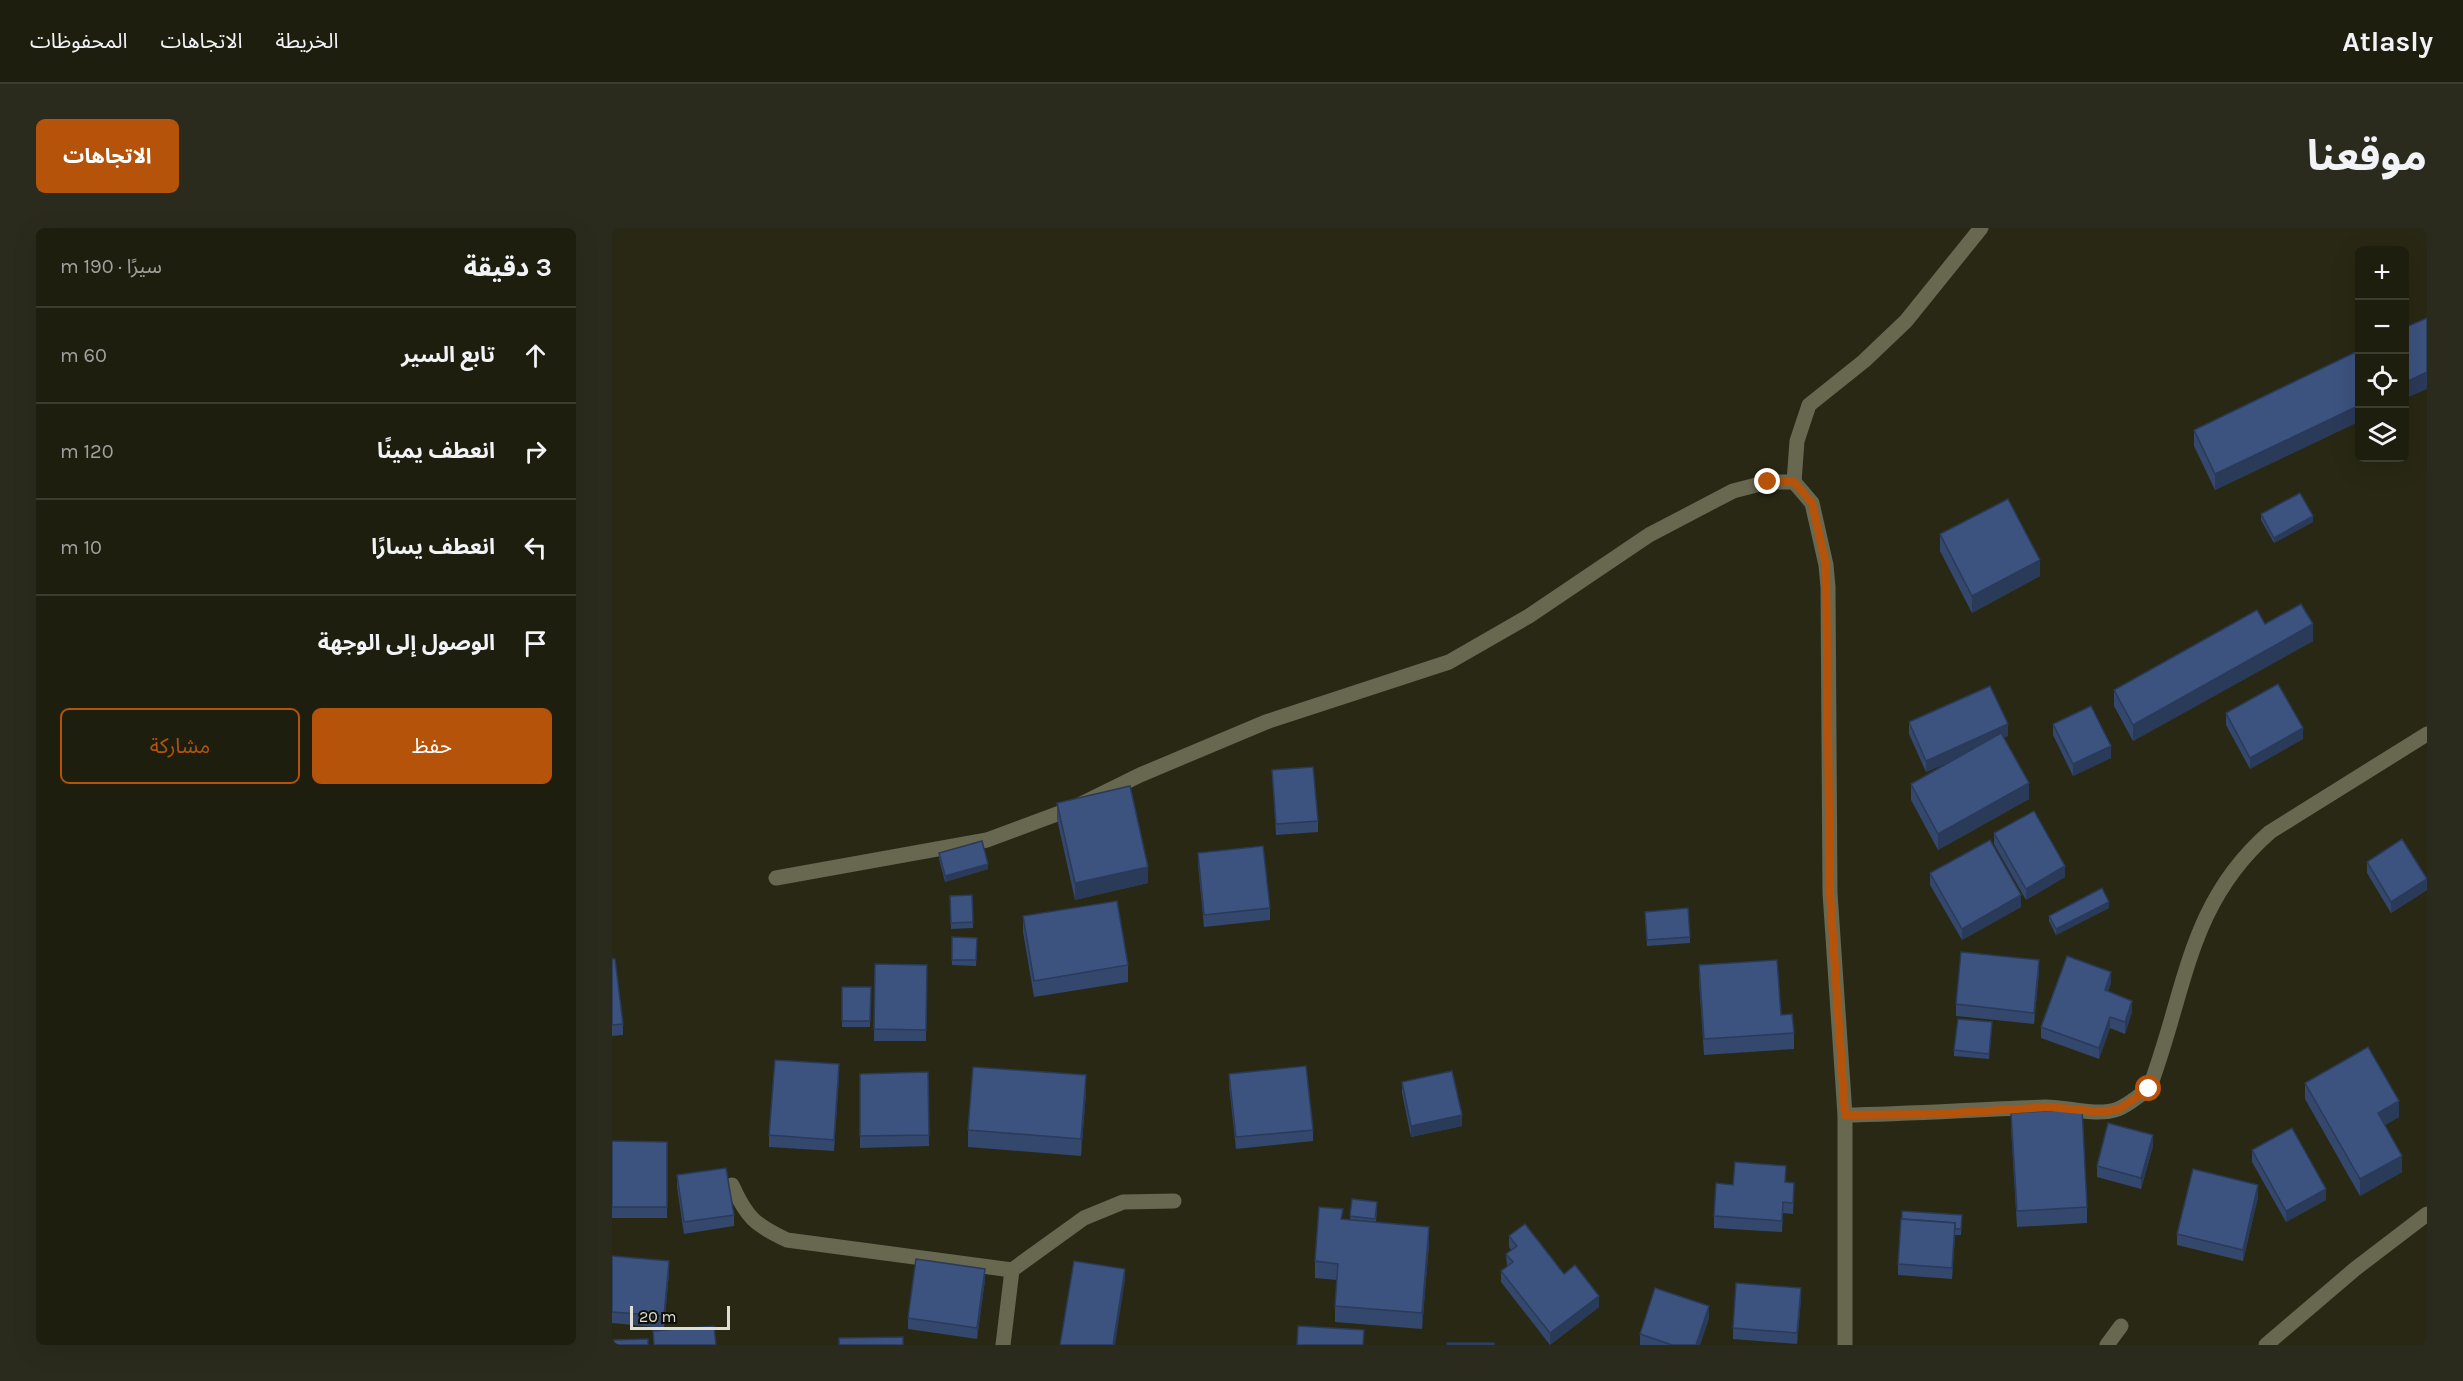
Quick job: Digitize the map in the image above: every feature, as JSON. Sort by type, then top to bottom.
[{"type":"street","points":[[1845,1345],[1845,1115],[1830,893],[1827,576],[1812,503],[1794,482],[1797,441],[1809,405],[1864,361],[1906,321],[1982,228]]},
{"type":"street","points":[[776,878],[987,840],[1073,808],[1140,775],[1266,722],[1449,662],[1529,616],[1648,535],[1733,490],[1768,482],[1794,482]]},
{"type":"street","points":[[1845,1115],[1938,1114],[2049,1107],[2102,1112],[2119,1109],[2132,1101],[2149,1089],[2196,939],[2211,902],[2247,852],[2270,832],[2427,734]]},
{"type":"street","points":[[732,1185],[740,1203],[759,1227],[787,1240],[1012,1270],[1084,1218],[1123,1202],[1174,1201]]},
{"type":"street","points":[[2266,1345],[2355,1269],[2427,1214]]},
{"type":"street","points":[[1004,1345],[1012,1270]]},
{"type":"street","points":[[2107,1345],[2121,1326]]},
{"type":"building","points":[[2427,318],[2427,372],[2409,381],[2409,354],[2409,326]]},
{"type":"building","points":[[2355,352],[2355,407],[2215,474],[2194,430]]},
{"type":"building","points":[[2300,493],[2313,516],[2274,538],[2261,514]]},
{"type":"building","points":[[2008,499],[2040,560],[1972,596],[1940,534]]},
{"type":"building","points":[[2301,604],[2313,624],[2133,725],[2114,690],[2257,610],[2265,624]]},
{"type":"building","points":[[2278,684],[2303,728],[2250,758],[2226,713]]},
{"type":"building","points":[[1990,686],[2008,724],[1926,761],[1909,722]]},
{"type":"building","points":[[2091,706],[2111,746],[2073,764],[2053,724]]},
{"type":"building","points":[[2001,733],[2029,783],[1938,834],[1911,784]]},
{"type":"building","points":[[1313,767],[1318,821],[1276,824],[1272,770]]},
{"type":"building","points":[[1130,786],[1148,867],[1075,883],[1057,803]]},
{"type":"building","points":[[2034,811],[2065,866],[2026,889],[1994,833]]},
{"type":"building","points":[[2402,839],[2427,879],[2391,902],[2367,862]]},
{"type":"building","points":[[1990,840],[2021,895],[1962,929],[1930,873]]},
{"type":"building","points":[[982,841],[988,864],[945,876],[939,853]]},
{"type":"building","points":[[1263,846],[1270,908],[1204,915],[1198,853]]},
{"type":"building","points":[[2102,888],[2109,902],[2056,929],[2049,916]]},
{"type":"building","points":[[972,895],[973,922],[951,923],[950,896]]},
{"type":"building","points":[[1117,901],[1128,965],[1034,981],[1023,916]]},
{"type":"building","points":[[1688,908],[1690,937],[1647,940],[1645,912]]},
{"type":"building","points":[[952,937],[977,938],[976,960],[952,960]]},
{"type":"building","points":[[1961,952],[2039,960],[2034,1013],[1956,1004]]},
{"type":"building","points":[[2067,956],[2111,972],[2105,990],[2132,1001],[2125,1022],[2110,1017],[2099,1048],[2041,1027]]},
{"type":"building","points":[[612,959],[615,959],[623,1024],[612,1025]]},
{"type":"building","points":[[1777,960],[1781,1015],[1792,1014],[1794,1033],[1704,1039],[1699,965]]},
{"type":"building","points":[[875,964],[927,965],[926,1030],[874,1029]]},
{"type":"building","points":[[842,987],[871,987],[870,1021],[842,1021]]},
{"type":"building","points":[[1958,1019],[1992,1022],[1989,1054],[1954,1050]]},
{"type":"building","points":[[2368,1047],[2399,1101],[2378,1113],[2402,1156],[2360,1179],[2305,1083]]},
{"type":"building","points":[[775,1060],[839,1064],[834,1140],[769,1135]]},
{"type":"building","points":[[1306,1066],[1313,1130],[1236,1137],[1229,1074]]},
{"type":"building","points":[[973,1067],[1086,1075],[1081,1139],[968,1130]]},
{"type":"building","points":[[1452,1071],[1462,1115],[1411,1126],[1402,1082]]},
{"type":"building","points":[[928,1072],[929,1135],[860,1136],[860,1074]]},
{"type":"building","points":[[2082,1109],[2087,1207],[2017,1211],[2011,1113]]},
{"type":"building","points":[[2108,1123],[2153,1135],[2141,1178],[2097,1166]]},
{"type":"building","points":[[2292,1128],[2326,1189],[2286,1211],[2252,1150]]},
{"type":"building","points":[[612,1141],[667,1142],[667,1207],[612,1207]]},
{"type":"building","points":[[1735,1162],[1786,1166],[1785,1182],[1794,1183],[1793,1203],[1783,1202],[1782,1221],[1714,1216],[1716,1183],[1733,1185]]},
{"type":"building","points":[[726,1168],[734,1215],[684,1222],[677,1175]]},
{"type":"building","points":[[2193,1169],[2258,1185],[2243,1250],[2177,1234]]},
{"type":"building","points":[[1352,1199],[1377,1202],[1375,1219],[1350,1216]]},
{"type":"building","points":[[1319,1207],[1343,1209],[1341,1219],[1429,1227],[1422,1313],[1335,1306],[1338,1264],[1315,1261]]},
{"type":"building","points":[[1902,1211],[1962,1215],[1961,1229],[1955,1229],[1955,1223],[1902,1219]]},
{"type":"building","points":[[1901,1219],[1955,1223],[1952,1268],[1898,1264]]},
{"type":"building","points":[[1525,1224],[1564,1274],[1575,1265],[1599,1296],[1550,1333],[1501,1271],[1513,1262],[1506,1254],[1517,1246],[1509,1236]]},
{"type":"building","points":[[612,1256],[669,1261],[664,1316],[612,1312]]},
{"type":"building","points":[[916,1259],[985,1269],[977,1328],[908,1318]]},
{"type":"building","points":[[1074,1261],[1125,1269],[1113,1345],[1060,1345]]},
{"type":"building","points":[[1736,1283],[1801,1288],[1797,1333],[1733,1328]]},
{"type":"building","points":[[1655,1288],[1709,1306],[1696,1345],[1672,1345],[1640,1334]]},
{"type":"building","points":[[714,1326],[716,1345],[654,1345],[653,1331]]},
{"type":"building","points":[[1298,1326],[1364,1330],[1363,1345],[1297,1345]]},
{"type":"building","points":[[903,1337],[903,1345],[839,1345],[839,1338]]},
{"type":"building","points":[[648,1339],[648,1345],[612,1345],[612,1340]]},
{"type":"building","points":[[1447,1343],[1494,1343],[1494,1345],[1447,1345]]},
{"type":"route","points":[[1768,482],[1794,482],[1812,503],[1826,565],[1830,893],[1845,1115],[1938,1114],[2049,1107],[2102,1112],[2119,1109],[2149,1089]]}]
